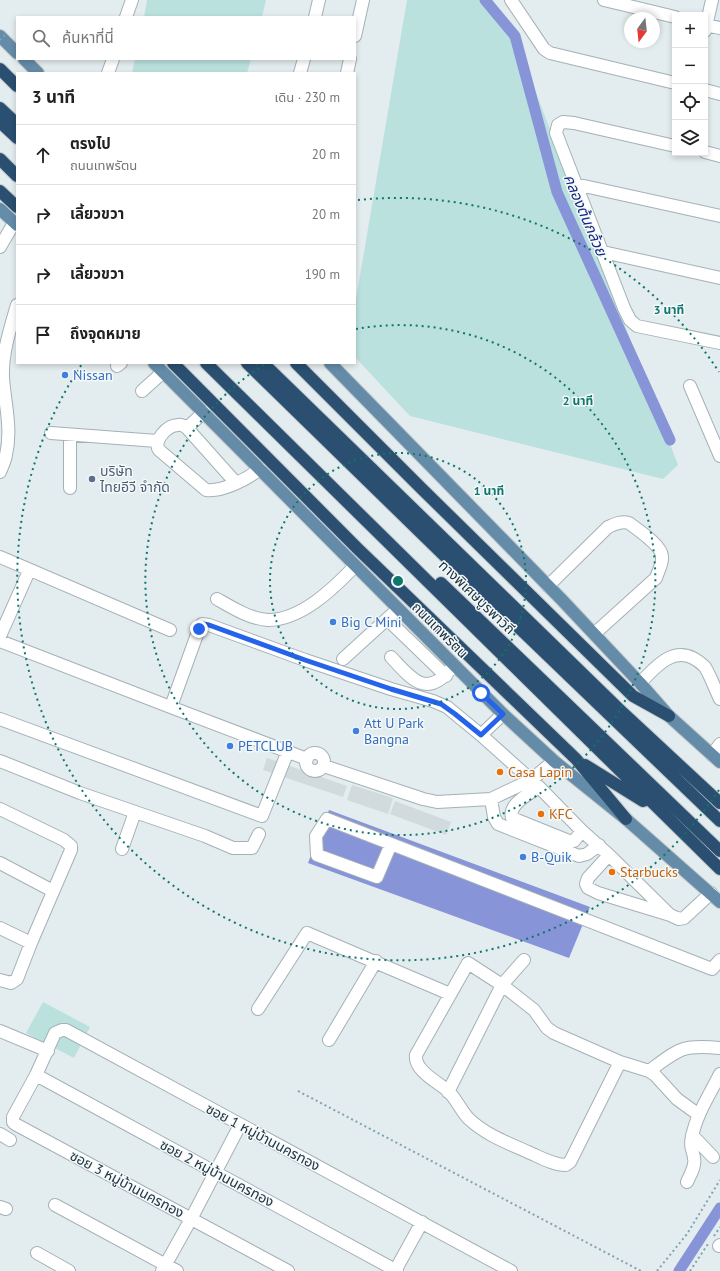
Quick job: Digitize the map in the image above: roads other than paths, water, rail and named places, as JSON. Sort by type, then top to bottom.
[{"type":"highway","points":[[0,69],[16,85]]},
{"type":"highway","points":[[0,108],[16,123]]},
{"type":"highway","points":[[0,122],[16,137]]},
{"type":"highway","points":[[0,152],[16,167]]},
{"type":"highway","points":[[0,159],[16,175]]},
{"type":"highway","points":[[0,191],[16,207]]},
{"type":"highway","points":[[174,364],[358,549],[576,759],[626,819]]},
{"type":"highway","name":"ถนนเทพรัตน","points":[[207,364],[720,869]]},
{"type":"highway","name":"ทางพิเศษบูรพาวิถี","points":[[217,364],[440,582],[720,851]]},
{"type":"highway","name":"ทางพิเศษบูรพาวิถี","points":[[248,364],[720,821]]},
{"type":"highway","points":[[263,364],[623,713],[720,803]]},
{"type":"highway","points":[[297,364],[633,696],[669,716]]},
{"type":"highway","points":[[623,713],[633,696]]},
{"type":"highway","points":[[576,759],[662,813]]},
{"type":"main road","points":[[3,35],[16,51]]},
{"type":"main road","points":[[25,60],[37,72]]},
{"type":"main road","points":[[0,209],[16,224]]},
{"type":"main road","name":"ถนนเทพรัตน","points":[[155,364],[503,714],[554,761],[626,819],[720,902]]},
{"type":"main road","points":[[331,364],[548,586],[640,682],[669,716],[716,759]]},
{"type":"street","points":[[315,16],[320,0]]},
{"type":"street","points":[[356,32],[364,0]]},
{"type":"street","points":[[512,0],[544,49],[550,53],[672,82]]},
{"type":"street","points":[[604,0],[672,16]]},
{"type":"street","points":[[708,18],[712,0]]},
{"type":"street","points":[[126,16],[132,1]]},
{"type":"street","points":[[708,27],[720,28]]},
{"type":"street","points":[[108,72],[112,60]]},
{"type":"street","points":[[300,72],[304,60]]},
{"type":"street","points":[[347,72],[350,60]]},
{"type":"street","points":[[708,91],[720,94]]},
{"type":"street","points":[[672,145],[574,123],[562,122],[558,125],[556,133],[630,320],[637,326],[720,343]]},
{"type":"street","points":[[708,153],[720,156]]},
{"type":"street","points":[[575,184],[720,216]]},
{"type":"street","points":[[0,247],[16,224]]},
{"type":"street","points":[[603,252],[720,278]]},
{"type":"street","points":[[0,472],[6,456],[9,440],[3,377],[4,362],[6,342],[16,308]]},
{"type":"street","points":[[142,391],[163,372]]},
{"type":"street","points":[[690,386],[720,456]]},
{"type":"street","points":[[187,428],[204,412]]},
{"type":"street","points":[[236,483],[187,428],[175,424],[166,430],[157,441],[156,447],[206,490],[216,489],[236,483],[260,469]]},
{"type":"street","points":[[51,433],[157,441]]},
{"type":"street","points":[[70,435],[70,488]]},
{"type":"street","points":[[548,586],[608,527],[616,523],[629,523],[660,549],[662,557],[661,566],[656,578],[594,634]]},
{"type":"street","points":[[0,557],[170,630]]},
{"type":"street","points":[[217,599],[242,613],[266,620],[282,618],[309,606],[339,583],[355,566]]},
{"type":"street","points":[[0,636],[29,570]]},
{"type":"street","points":[[343,659],[398,609]]},
{"type":"street","points":[[387,619],[446,676]]},
{"type":"street","points":[[173,708],[173,701],[202,624],[391,689],[441,704],[481,735],[535,784],[582,831],[609,854],[670,915]]},
{"type":"street","points":[[0,641],[307,759],[314,753],[319,754],[324,758],[324,766],[431,802],[491,799],[535,784]]},
{"type":"street","points":[[640,682],[663,661],[674,656],[686,654],[705,667],[720,699]]},
{"type":"street","points":[[391,657],[410,678],[427,684],[436,682],[446,676],[455,665]]},
{"type":"street","points":[[481,735],[503,714]]},
{"type":"street","points":[[0,719],[262,816],[288,751]]},
{"type":"street","points":[[716,759],[720,744]]},
{"type":"street","points":[[0,761],[80,793],[205,836],[233,848],[252,848],[259,834]]},
{"type":"street","points":[[554,761],[514,807],[511,814],[512,818],[569,842],[574,841],[582,831]]},
{"type":"street","points":[[491,799],[494,818],[498,824],[579,856],[587,854],[599,845]]},
{"type":"street","points":[[0,809],[64,840],[71,846],[71,850],[17,979],[11,983],[0,980]]},
{"type":"street","points":[[122,849],[135,812]]},
{"type":"street","points":[[391,844],[377,877],[317,855],[316,836],[327,819],[712,969],[720,960]]},
{"type":"street","points":[[609,854],[588,878],[587,885],[590,890],[679,919],[684,918],[711,893]]},
{"type":"street","points":[[0,863],[53,891]]},
{"type":"street","points":[[0,928],[31,943]]},
{"type":"street","points":[[258,1009],[307,933],[376,961],[450,994]]},
{"type":"street","points":[[448,1092],[502,985],[524,960]]},
{"type":"street","points":[[329,1040],[376,961]]},
{"type":"street","points":[[620,1062],[570,1162],[566,1165],[552,1162],[496,1138],[479,1128],[448,1092],[419,1067],[415,1060],[416,1055],[468,963],[502,985],[534,1010],[547,1028],[554,1033],[620,1062],[650,1071],[677,1099],[699,1115]]},
{"type":"street","name":"ซอย 1 หมู่บ้านนครทอง","points":[[36,1076],[55,1033],[66,1030],[511,1271]]},
{"type":"street","points":[[0,1031],[48,1051]]},
{"type":"street","points":[[650,1071],[675,1052],[686,1047],[703,1046],[720,1048]]},
{"type":"street","points":[[687,1182],[694,1164],[690,1147],[692,1135],[699,1115],[720,1074]]},
{"type":"street","name":"ซอย 2 หมู่บ้านนครทอง","points":[[36,1076],[216,1172],[396,1271]]},
{"type":"street","name":"ซอย 3 หมู่บ้านนครทอง","points":[[36,1076],[13,1116],[13,1122],[15,1124],[288,1271]]},
{"type":"street","points":[[164,1268],[240,1125]]},
{"type":"street","points":[[692,1135],[713,1157]]},
{"type":"street","points":[[55,1205],[164,1268],[177,1271]]},
{"type":"street","points":[[396,1271],[422,1222]]},
{"type":"street","points":[[37,1254],[69,1271]]},
{"type":"water","points":[[329,810],[590,907],[569,958],[308,863]]},
{"type":"waterway","name":"คลองต้นกล้วย","points":[[485,0],[515,36],[557,192],[670,440]]},
{"type":"waterway","points":[[679,1271],[720,1208]]},
{"type":"place","name":"Nissan","points":[[65,375]]},
{"type":"place","name":"บริษัท ไทยอีวี จำกัด","points":[[92,479]]},
{"type":"place","name":"Big C Mini","points":[[333,622]]},
{"type":"place","name":"Att U Park Bangna","points":[[356,731]]},
{"type":"place","name":"PETCLUB","points":[[230,746]]},
{"type":"place","name":"Casa Lapin","points":[[500,772]]},
{"type":"place","name":"KFC","points":[[541,814]]},
{"type":"place","name":"B-Quik","points":[[523,857]]},
{"type":"place","name":"Starbucks","points":[[612,872]]}]
